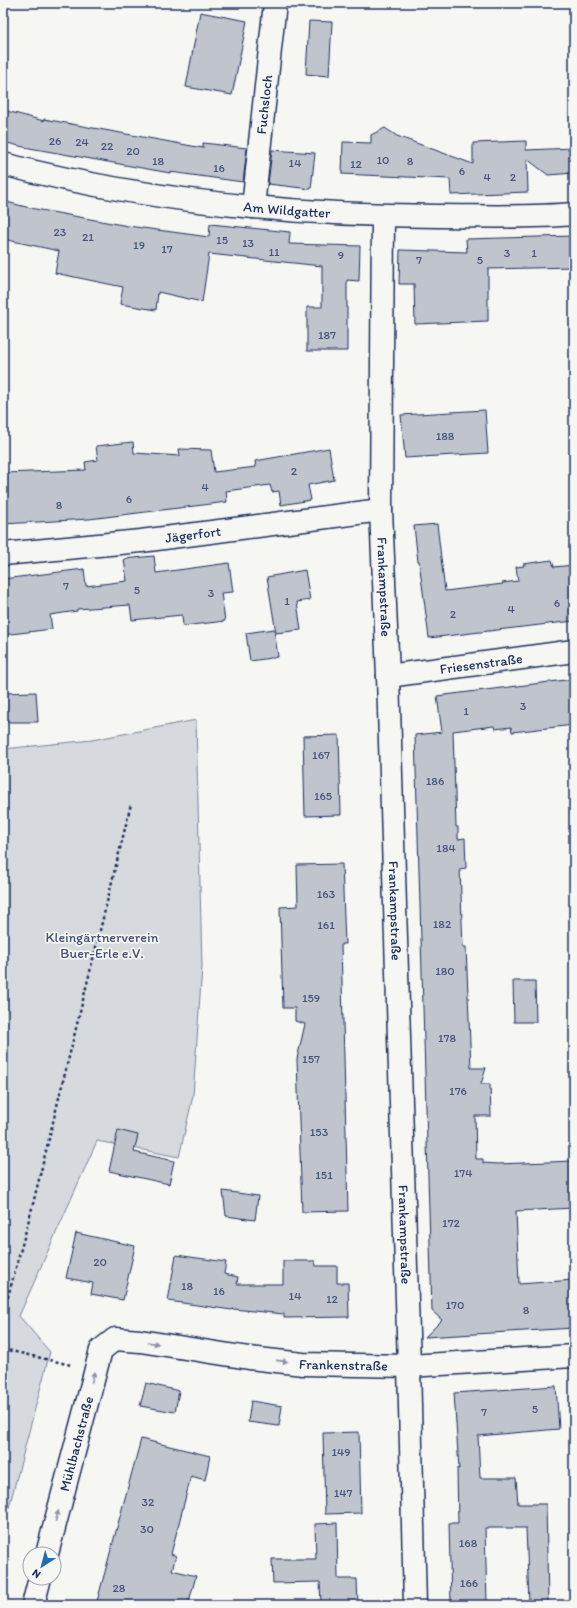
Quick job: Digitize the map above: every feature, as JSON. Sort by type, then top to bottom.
[{"type":"street","name":"Fuchsloch","points":[[252,206],[275,3]]},
{"type":"street","name":"Am Wildgatter","points":[[3,164],[40,174],[161,196],[303,211],[383,216],[546,217],[574,214]]},
{"type":"street","name":"Frankampstraße","points":[[383,216],[381,510],[388,676],[415,1605]]},
{"type":"street","name":"Jägerfort","points":[[3,554],[141,541],[381,510]]},
{"type":"street","name":"Friesenstraße","points":[[388,676],[574,651]]},
{"type":"street","name":"Frankenstraße","points":[[114,1339],[140,1341],[249,1358],[303,1364],[409,1366],[574,1356]]},
{"type":"street","name":"Mühlbachstraße","points":[[49,1546],[101,1350],[114,1339]]},
{"type":"street","points":[[33,1605],[38,1586]]},
{"type":"path","points":[[3,1315],[31,1212],[131,804]]},
{"type":"path","points":[[3,1349],[95,1370]]},
{"type":"green space","name":"Kleingärtnerverein Buer-Erle e.V.","points":[[196,720],[202,967],[193,1096],[179,1157],[97,1141],[19,1316],[50,1352],[3,1530],[3,749],[92,740]]},
{"type":"building","points":[[200,12],[247,21],[232,95],[186,87]]},
{"type":"building","points":[[309,21],[332,22],[329,76],[306,74]]},
{"type":"building","points":[[3,110],[44,121],[44,119],[203,148],[203,143],[247,148],[243,182],[170,173],[3,142]]},
{"type":"building","points":[[385,128],[397,136],[473,164],[473,143],[526,141],[526,150],[574,148],[574,173],[548,175],[527,159],[528,192],[451,195],[450,179],[342,174],[343,142],[371,143],[371,135]]},
{"type":"building","points":[[272,150],[315,153],[311,189],[268,184]]},
{"type":"building","points":[[3,201],[30,208],[128,226],[209,237],[210,224],[290,232],[289,244],[360,246],[359,281],[347,280],[347,351],[307,351],[307,307],[322,307],[322,266],[209,254],[202,302],[158,292],[156,310],[120,304],[123,287],[55,273],[59,251],[3,239]]},
{"type":"building","points":[[574,236],[574,267],[488,269],[488,321],[415,324],[414,284],[399,284],[400,250],[467,252],[466,239]]},
{"type":"building","points":[[485,410],[488,453],[405,458],[401,415]]},
{"type":"building","points":[[133,442],[134,453],[180,456],[179,449],[211,450],[214,472],[256,467],[255,461],[329,448],[334,480],[308,485],[311,500],[281,505],[279,491],[272,492],[270,485],[226,491],[227,502],[89,519],[3,524],[3,473],[86,470],[85,462],[98,460],[96,446]]},
{"type":"building","points":[[437,524],[445,591],[518,581],[516,567],[524,566],[523,564],[552,560],[554,567],[574,565],[574,621],[429,638],[414,526]]},
{"type":"building","points":[[154,556],[156,573],[229,563],[233,592],[221,593],[225,621],[183,626],[182,615],[132,620],[130,605],[77,609],[77,611],[50,615],[52,629],[3,635],[3,579],[84,569],[86,586],[127,581],[124,559]]},
{"type":"building","points":[[305,570],[310,600],[297,602],[301,630],[276,633],[267,577]]},
{"type":"building","points":[[274,629],[278,657],[250,661],[246,633]]},
{"type":"building","points":[[574,679],[574,725],[512,732],[511,727],[495,729],[494,726],[453,731],[456,827],[458,827],[458,839],[465,838],[466,868],[460,869],[463,947],[466,947],[471,1068],[486,1068],[481,1084],[490,1084],[491,1116],[475,1116],[476,1159],[483,1159],[483,1163],[498,1164],[574,1161],[574,1208],[516,1211],[519,1284],[574,1280],[574,1328],[425,1337],[442,1320],[432,1311],[415,735],[442,732],[437,696]]},
{"type":"building","points":[[36,692],[38,722],[4,722],[3,693]]},
{"type":"building","points":[[339,735],[341,815],[305,816],[303,736]]},
{"type":"building","points":[[342,864],[345,944],[341,944],[348,1211],[302,1212],[297,1059],[305,1024],[295,1021],[295,1008],[283,1008],[280,907],[298,906],[297,865]]},
{"type":"building","points":[[513,981],[535,981],[536,1022],[514,1022]]},
{"type":"building","points":[[118,1130],[138,1135],[134,1152],[174,1161],[169,1184],[109,1171]]},
{"type":"building","points":[[223,1191],[258,1196],[255,1220],[226,1216]]},
{"type":"building","points":[[76,1233],[135,1246],[123,1300],[91,1294],[93,1283],[66,1278]]},
{"type":"building","points":[[176,1255],[226,1262],[224,1274],[238,1277],[237,1284],[283,1284],[283,1261],[315,1261],[316,1266],[337,1266],[337,1283],[348,1283],[349,1317],[284,1318],[284,1314],[232,1310],[168,1301]]},
{"type":"building","points":[[146,1383],[179,1391],[175,1412],[140,1406]]},
{"type":"building","points":[[556,1386],[559,1429],[478,1436],[480,1478],[516,1478],[518,1504],[546,1504],[548,1603],[529,1603],[526,1528],[485,1528],[487,1603],[451,1604],[449,1523],[458,1523],[457,1468],[459,1469],[454,1393]]},
{"type":"building","points":[[251,1401],[282,1406],[279,1426],[248,1422]]},
{"type":"building","points":[[359,1432],[361,1513],[325,1514],[323,1433]]},
{"type":"building","points":[[141,1439],[210,1456],[205,1480],[191,1476],[171,1554],[176,1556],[172,1570],[196,1576],[188,1605],[96,1605]]},
{"type":"building","points":[[337,1523],[338,1579],[357,1579],[358,1605],[321,1605],[320,1582],[273,1583],[272,1559],[316,1559],[315,1524]]}]
